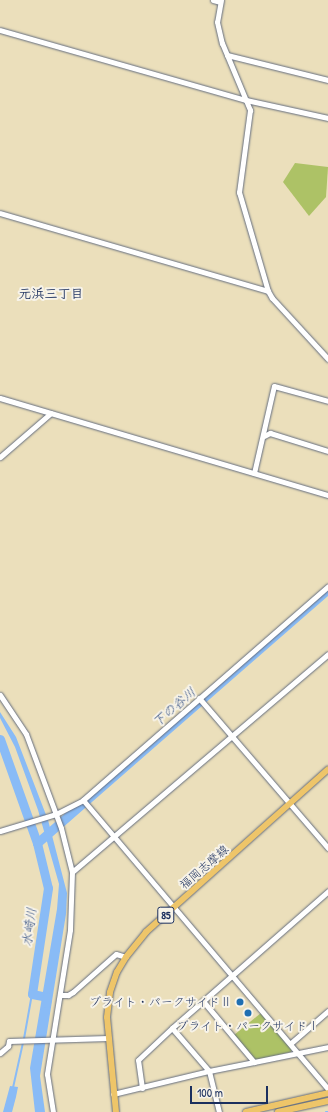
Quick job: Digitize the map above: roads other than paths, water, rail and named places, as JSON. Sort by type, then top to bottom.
[{"type":"main road","name":"福岡志摩線","points":[[116,1112],[108,1038],[110,992],[117,972],[126,957],[146,932],[328,769]]},
{"type":"main road","points":[[246,1112],[328,1093]]},
{"type":"main road","points":[[278,1112],[328,1101]]},
{"type":"street","points":[[213,0],[220,1],[217,22],[227,55],[250,110],[239,192],[268,291],[272,298],[328,359]]},
{"type":"street","points":[[0,30],[246,100],[328,118]]},
{"type":"street","points":[[227,55],[328,80]]},
{"type":"street","points":[[0,213],[268,291]]},
{"type":"street","points":[[254,473],[264,436],[263,428],[274,386],[328,401]]},
{"type":"street","points":[[0,398],[328,495]]},
{"type":"street","points":[[0,457],[50,413]]},
{"type":"street","points":[[264,436],[270,433],[328,451]]},
{"type":"street","points":[[0,831],[55,815],[85,802],[198,698],[328,586]]},
{"type":"street","points":[[72,872],[231,735],[328,654]]},
{"type":"street","points":[[0,695],[26,734],[61,828],[72,872],[70,930],[47,1074],[53,1112]]},
{"type":"street","points":[[198,698],[328,848]]},
{"type":"street","points":[[85,802],[328,1088]]},
{"type":"street","points":[[142,1088],[138,1060],[172,1028],[328,891]]},
{"type":"street","points":[[60,995],[68,995],[73,992],[116,954],[126,957]]},
{"type":"street","points":[[203,1001],[254,1062]]},
{"type":"street","points":[[291,1043],[328,1011]]},
{"type":"street","points":[[172,1028],[209,1071],[219,1112]]},
{"type":"street","points":[[0,1053],[8,1046],[9,1041],[108,1038]]},
{"type":"street","points":[[113,1094],[209,1071],[328,1046]]},
{"type":"water","points":[[0,712],[16,737],[48,820],[67,893],[66,914],[40,1076],[45,1112],[35,1112],[30,1068],[57,909],[59,884],[38,810],[15,747],[0,718]]},
{"type":"water","points":[[10,1086],[18,1087],[12,1112],[3,1112]]},
{"type":"waterway","name":"下の谷川","points":[[37,843],[328,589]]},
{"type":"waterway","name":"水崎川","points":[[0,739],[37,843],[48,888],[32,994],[47,997],[46,1003]]},
{"type":"waterway","points":[[24,1039],[32,994]]},
{"type":"waterway","points":[[13,1088],[23,1043]]},
{"type":"place","name":"ブライト・パークサイドⅡ","points":[[240,1002]]},
{"type":"place","name":"ブライト・パークサイドⅠ","points":[[248,1013]]},
{"type":"district","name":"元浜三丁目","points":[[51,293]]}]
